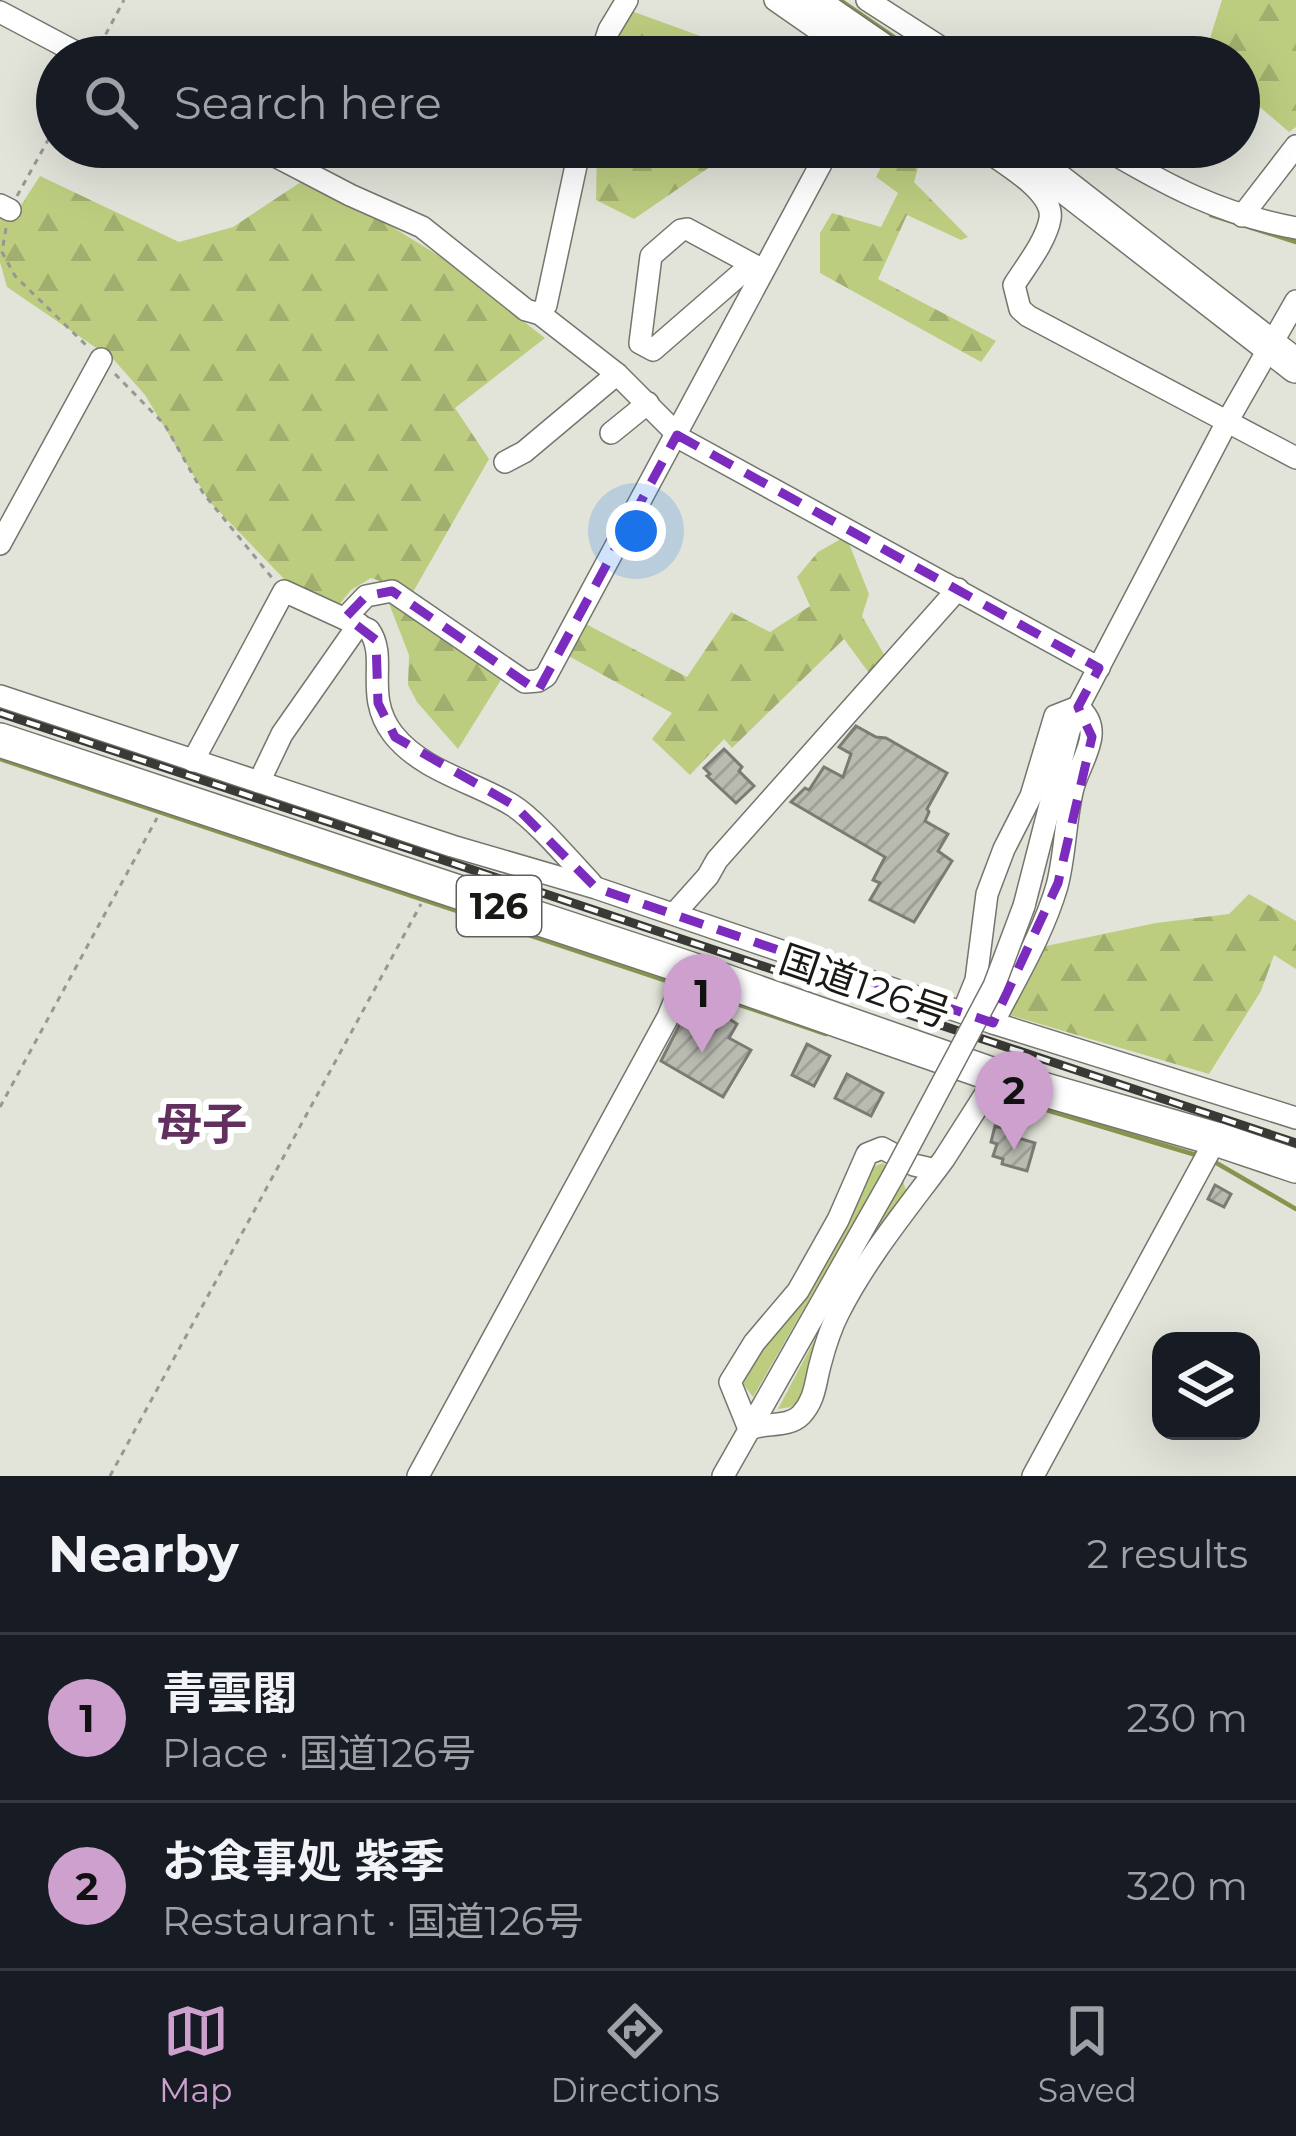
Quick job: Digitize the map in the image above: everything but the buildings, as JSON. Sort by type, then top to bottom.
[{"type":"highway","points":[[809,0],[861,36]]},
{"type":"highway","points":[[1041,168],[1283,356]]},
{"type":"highway","name":"国道126号","points":[[0,740],[426,894],[684,981],[948,1059],[1209,1153],[1296,1166]]},
{"type":"street","points":[[607,36],[627,0]]},
{"type":"street","points":[[775,0],[827,36]]},
{"type":"street","points":[[866,0],[899,10],[931,36]]},
{"type":"street","points":[[0,13],[44,36]]},
{"type":"street","points":[[1242,216],[1296,146]]},
{"type":"street","points":[[298,168],[422,227],[526,310],[540,314],[617,374],[676,435],[1099,668]]},
{"type":"street","points":[[540,314],[546,305],[575,168]]},
{"type":"street","points":[[259,782],[282,734],[366,596],[392,591],[525,682],[546,676],[676,435],[758,267],[817,168]]},
{"type":"street","points":[[1008,168],[1045,196],[1051,210],[1049,224],[1014,285],[1020,309],[1296,458]]},
{"type":"street","points":[[1140,168],[1192,197],[1242,216],[1296,228]]},
{"type":"street","points":[[681,230],[758,267],[653,350],[640,344],[652,256],[681,230]]},
{"type":"street","points":[[723,1476],[892,1178],[994,986],[1024,906],[1078,707],[1228,420],[1283,356],[1296,301]]},
{"type":"street","points":[[0,543],[101,359]]},
{"type":"street","points":[[505,462],[524,452],[617,374]]},
{"type":"street","points":[[611,433],[648,403]]},
{"type":"street","points":[[674,914],[958,589]]},
{"type":"street","points":[[193,760],[284,591],[369,630],[376,640],[378,703],[395,737],[416,756],[515,806],[596,888]]},
{"type":"street","points":[[0,696],[1296,1118]]},
{"type":"street","points":[[948,1059],[976,980],[987,894],[1031,796],[1055,716],[1078,707]]},
{"type":"street","points":[[993,1023],[1040,931],[1058,883],[1073,786],[1092,737],[1090,717],[1078,707]]},
{"type":"street","points":[[418,1476],[684,981]]},
{"type":"street","points":[[748,1429],[791,1423],[804,1412],[815,1395],[830,1330],[841,1306],[997,1076]]},
{"type":"street","points":[[748,1429],[730,1382],[754,1343],[798,1291],[838,1220],[867,1154],[882,1148],[914,1165],[936,1170]]},
{"type":"street","points":[[1033,1476],[1209,1153]]},
{"type":"path","points":[[105,36],[124,0]]},
{"type":"path","points":[[36,158],[5,207],[2,252],[15,276],[165,424],[202,493],[284,591]]},
{"type":"path","points":[[0,1107],[155,821]]},
{"type":"path","points":[[110,1476],[426,894]]},
{"type":"highlighted area","points":[[677,435],[1099,668],[1078,707],[1092,737],[1058,883],[993,1023],[596,888],[515,806],[395,737],[378,703],[376,640],[346,617],[366,596],[392,591],[538,691]]},
{"type":"green space","points":[[1222,0],[1296,0],[1296,127],[1289,132],[1260,107],[1260,36],[1211,36]]},
{"type":"green space","points":[[626,9],[700,36],[611,36]]},
{"type":"green space","points":[[597,168],[708,168],[634,219],[596,200]]},
{"type":"green space","points":[[880,168],[918,168],[914,182],[968,237],[961,240],[907,215],[878,279],[996,341],[981,362],[820,273],[820,233],[832,213],[881,227],[898,193],[876,177]]},
{"type":"green space","points":[[40,176],[179,242],[233,227],[310,176],[441,257],[545,338],[455,408],[489,459],[413,592],[371,578],[351,590],[339,605],[288,583],[209,501],[145,395],[114,360],[7,287],[0,262],[0,202],[18,210]]},
{"type":"green space","points":[[846,536],[869,594],[862,616],[886,658],[869,673],[844,639],[732,748],[724,739],[690,775],[652,739],[672,713],[565,654],[584,623],[687,677],[731,612],[770,632],[810,606],[797,577],[818,552]]},
{"type":"green space","points":[[388,601],[504,675],[458,749],[408,685],[409,655]]},
{"type":"green space","points":[[1249,894],[1296,921],[1296,969],[1274,955],[1261,991],[1209,1074],[1006,1014],[1046,946],[1156,923],[1229,914]]},
{"type":"green space","points":[[886,1166],[753,1397],[744,1385],[744,1373],[867,1169]]},
{"type":"green space","points":[[901,1176],[906,1190],[800,1400],[778,1409]]},
{"type":"waterway","points":[[840,0],[892,36]]},
{"type":"waterway","points":[[1211,215],[1296,242]]},
{"type":"waterway","points":[[0,759],[673,983]]},
{"type":"waterway","points":[[690,988],[826,1034]]},
{"type":"waterway","points":[[1030,1105],[1196,1155]]},
{"type":"waterway","points":[[1213,1161],[1296,1209]]},
{"type":"railway","points":[[0,713],[1296,1143]]},
{"type":"place","name":"青雲閣","points":[[702,1053]]},
{"type":"place","name":"お食事処 紫季","points":[[1014,1150]]},
{"type":"district","name":"母子","points":[[202,1123]]}]
